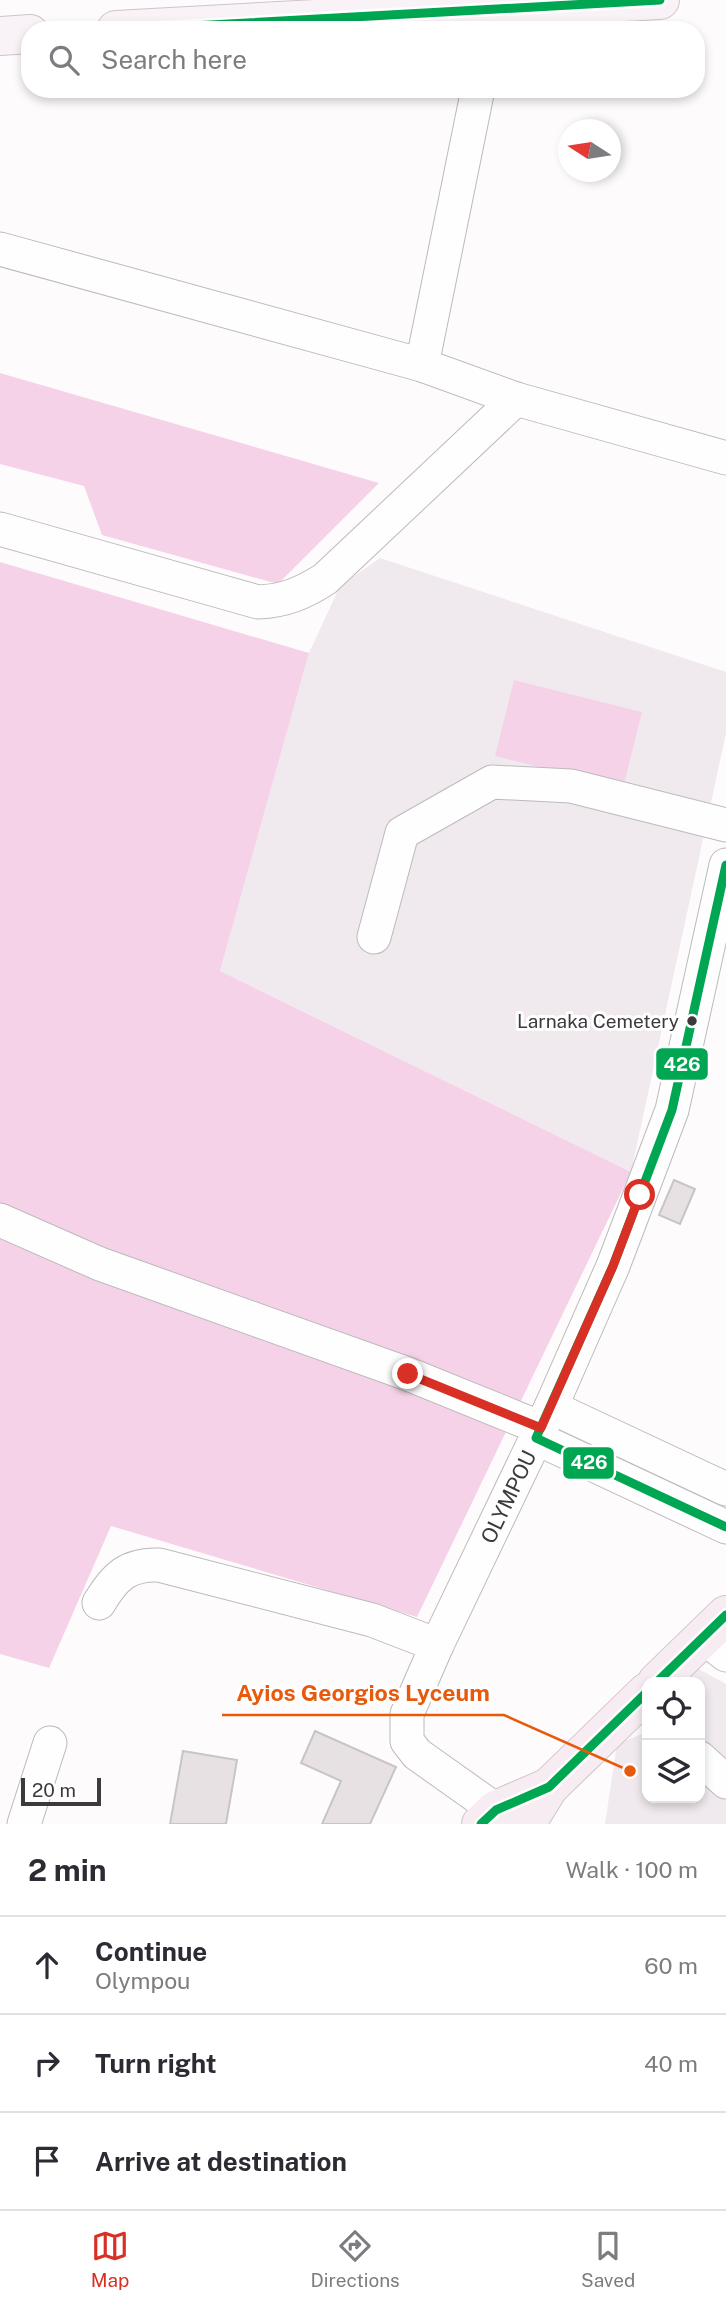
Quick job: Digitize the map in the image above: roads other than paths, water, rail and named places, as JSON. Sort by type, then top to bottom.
[{"type":"highway","points":[[664,1677],[718,1636]]},
{"type":"highway","points":[[501,1819],[549,1787],[642,1697]]},
{"type":"main road","points":[[279,21],[660,0]]},
{"type":"main road","points":[[0,36],[21,35]]},
{"type":"street","points":[[422,365],[476,98]]},
{"type":"street","points":[[0,249],[422,365],[516,399],[726,458]]},
{"type":"street","points":[[0,529],[258,602],[281,601],[302,594],[326,579],[516,399]]},
{"type":"street","points":[[374,937],[402,833],[492,782],[571,786],[726,825]]},
{"type":"street","name":"OLYMPOU","points":[[501,1819],[417,1754],[407,1741],[407,1714],[613,1266],[672,1110],[726,865]]},
{"type":"street","points":[[0,1220],[100,1264],[726,1489]]},
{"type":"street","points":[[542,1424],[726,1527]]},
{"type":"street","points":[[99,1602],[107,1589],[125,1573],[138,1565],[159,1565],[372,1620],[437,1645]]},
{"type":"street","points":[[24,1824],[50,1742]]},
{"type":"street","points":[[705,1763],[726,1782]]},
{"type":"place","name":"Larnaka Cemetery","points":[[692,1021]]},
{"type":"place","name":"Ayios Georgios Lyceum","points":[[630,1771]]}]
